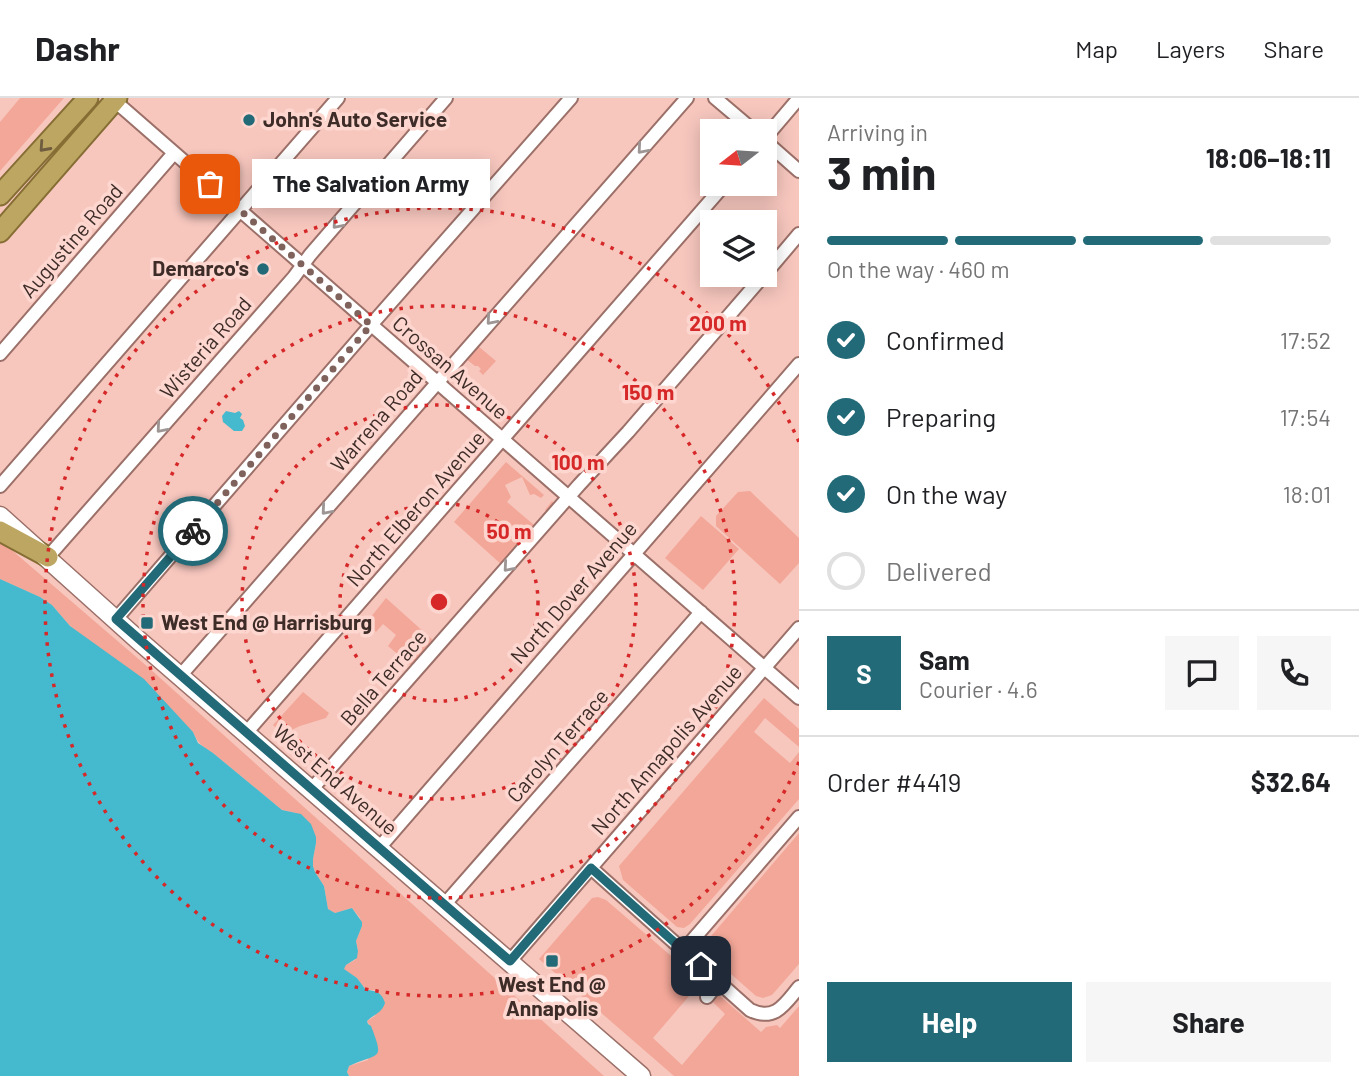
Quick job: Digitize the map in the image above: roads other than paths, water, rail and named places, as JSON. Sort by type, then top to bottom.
[{"type":"highway","points":[[0,195],[88,98]]},
{"type":"highway","points":[[0,232],[113,99]]},
{"type":"highway","points":[[0,531],[48,557]]},
{"type":"main road","name":"West End Avenue","points":[[0,516],[641,1076]]},
{"type":"street","points":[[0,485],[338,98]]},
{"type":"street","name":"Wisteria Road","points":[[48,557],[446,98]]},
{"type":"street","points":[[116,619],[571,98]]},
{"type":"street","name":"Warrena Road","points":[[180,676],[687,98]]},
{"type":"street","points":[[715,98],[740,119]]},
{"type":"street","points":[[777,125],[799,98]]},
{"type":"street","name":"Crossan Avenue","points":[[113,99],[799,698]]},
{"type":"street","points":[[777,150],[799,171]]},
{"type":"street","name":"Augustine Road","points":[[0,354],[174,153]]},
{"type":"street","name":"North Elberon Avenue","points":[[246,733],[715,196]]},
{"type":"street","name":"Bella Terrace","points":[[777,259],[799,234]]},
{"type":"street","name":"Bella Terrace","points":[[311,790],[753,287]]},
{"type":"street","name":"North Dover Avenue","points":[[379,848],[799,364]]},
{"type":"street","name":"Carolyn Terrace","points":[[444,905],[701,612]]},
{"type":"street","name":"North Annapolis Avenue","points":[[510,961],[799,628]]},
{"type":"street","points":[[684,950],[799,817]]},
{"type":"street","points":[[591,868],[750,1010],[767,1014],[779,1010],[799,987]]},
{"type":"street","points":[[710,1000],[722,985]]},
{"type":"water","points":[[226,411],[239,411],[242,414],[240,418],[245,426],[242,431],[234,431],[223,422],[222,416]]},
{"type":"water","points":[[0,579],[52,605],[70,626],[144,679],[193,732],[198,743],[282,810],[301,814],[311,824],[316,837],[313,866],[324,886],[328,909],[335,913],[352,908],[362,922],[356,941],[357,958],[344,969],[357,978],[366,990],[380,994],[385,1003],[380,1011],[367,1021],[378,1051],[373,1057],[349,1066],[349,1076],[0,1076]]},
{"type":"place","name":"John's Auto Service","points":[[249,120]]},
{"type":"place","name":"The Salvation Army","points":[[210,184]]},
{"type":"place","name":"Demarco's","points":[[263,269]]},
{"type":"place","name":"West End @ Harrisburg","points":[[147,623]]},
{"type":"place","name":"West End @ Annapolis","points":[[552,961]]}]
